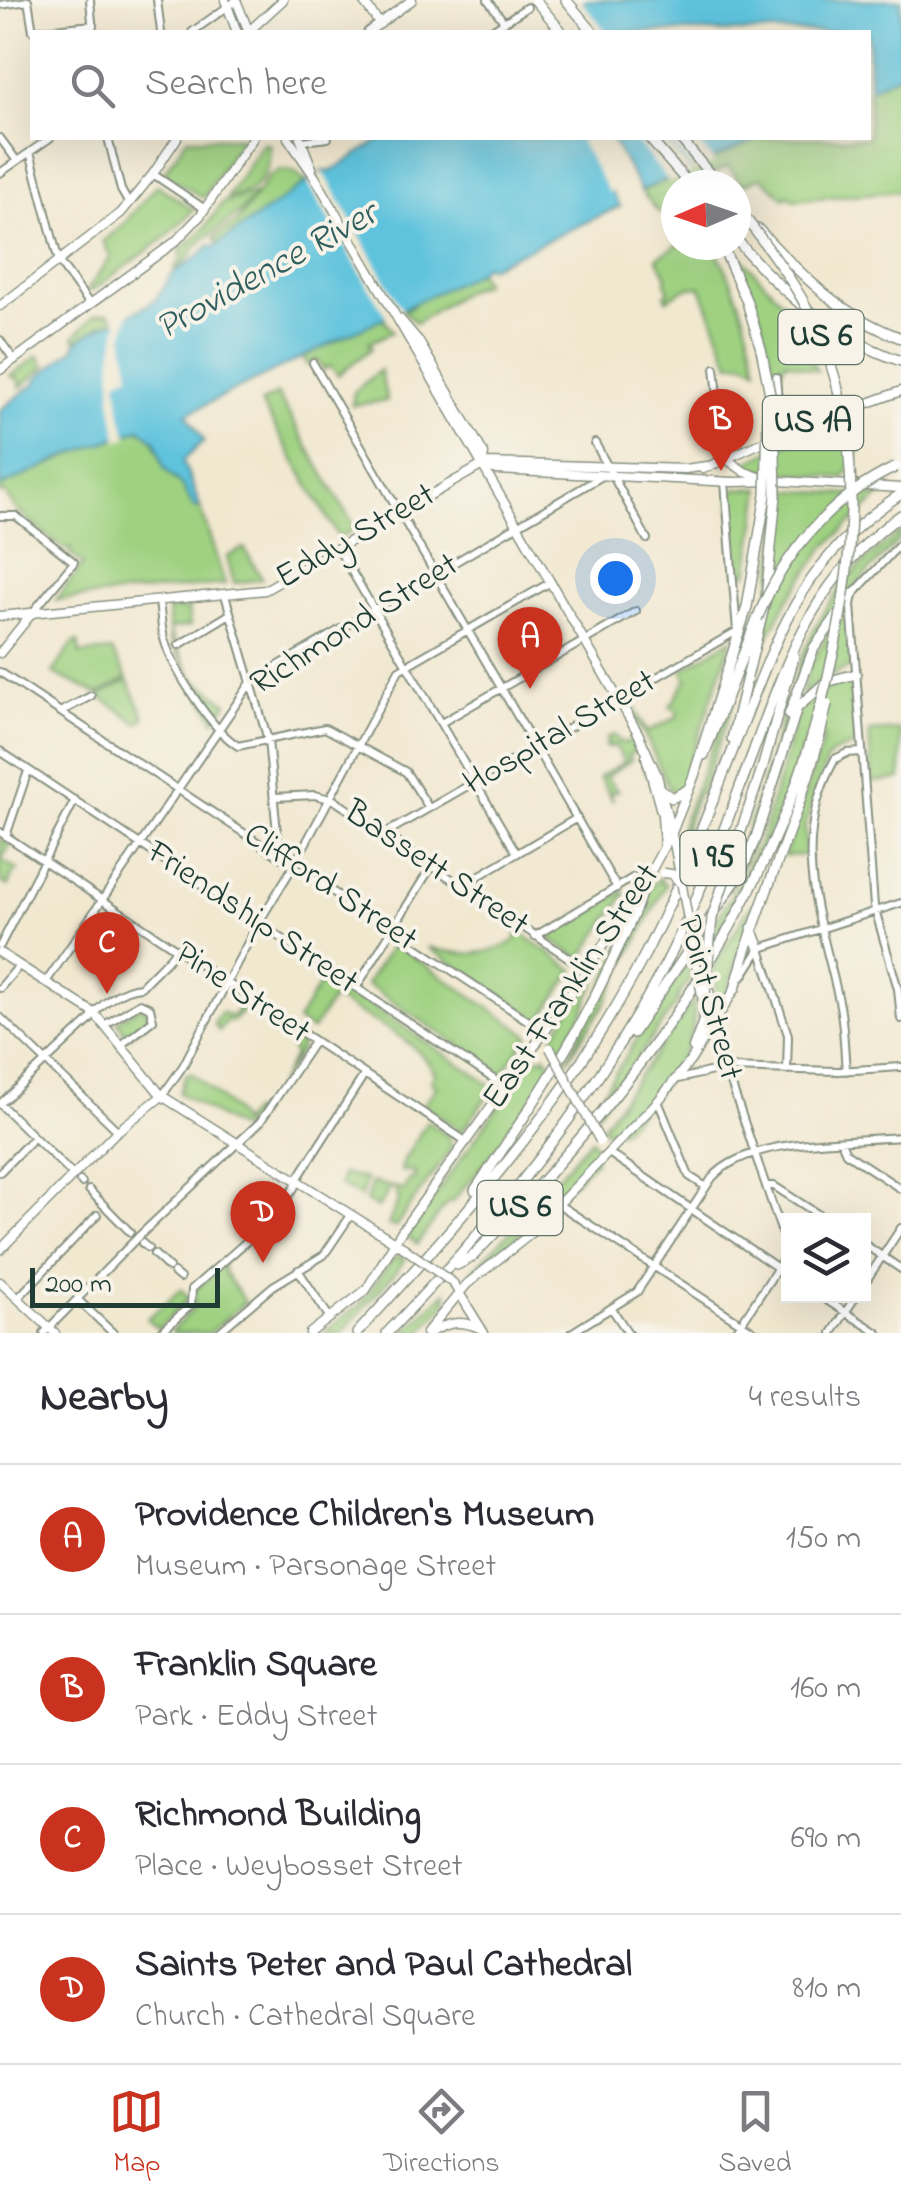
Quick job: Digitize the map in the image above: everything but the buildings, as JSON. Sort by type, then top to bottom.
[{"type":"highway","points":[[566,0],[590,30]]},
{"type":"highway","points":[[531,3],[560,30]]},
{"type":"highway","points":[[651,140],[676,170]]},
{"type":"highway","points":[[682,140],[707,170]]},
{"type":"highway","points":[[751,221],[828,298],[901,338]]},
{"type":"highway","name":"US 6","points":[[446,1272],[472,1257],[554,1171],[614,1100],[675,1016],[718,949],[761,868],[816,734],[844,594],[850,514],[848,456],[840,399],[828,354],[804,302],[751,226]]},
{"type":"highway","points":[[751,255],[794,300],[840,334],[901,362]]},
{"type":"highway","name":"US 6","points":[[720,784],[762,620],[774,414],[762,349],[748,302],[729,260]]},
{"type":"highway","points":[[672,831],[728,681],[766,600],[795,550],[847,496],[898,466]]},
{"type":"highway","name":"I 95","points":[[357,1333],[445,1234],[547,1108],[612,1014],[670,904],[773,645],[794,604],[844,539],[900,493]]},
{"type":"highway","points":[[728,681],[771,495]]},
{"type":"highway","name":"I 95","points":[[387,1333],[446,1272],[527,1177],[594,1083],[643,1005],[686,924],[785,664],[806,621],[854,556],[901,516]]},
{"type":"highway","points":[[784,742],[795,695],[810,656],[853,594]]},
{"type":"highway","points":[[704,1005],[713,913],[806,621]]},
{"type":"highway","points":[[594,1083],[638,1026],[736,881],[756,838],[793,715],[806,696],[826,682],[856,674]]},
{"type":"highway","points":[[735,988],[752,924],[799,804],[816,734]]},
{"type":"highway","points":[[662,791],[672,798],[682,795],[691,783]]},
{"type":"highway","points":[[445,1234],[566,1052],[646,883]]},
{"type":"highway","points":[[752,924],[760,949]]},
{"type":"highway","points":[[706,964],[712,1027]]},
{"type":"main road","points":[[251,30],[283,0]]},
{"type":"main road","points":[[362,0],[380,24]]},
{"type":"main road","points":[[371,30],[412,0]]},
{"type":"main road","points":[[232,2],[248,30]]},
{"type":"main road","points":[[232,2],[238,30]]},
{"type":"main road","points":[[0,306],[130,204],[176,140]]},
{"type":"main road","points":[[0,370],[175,242],[205,209],[252,140]]},
{"type":"main road","points":[[289,140],[316,177]]},
{"type":"main road","points":[[301,140],[316,177]]},
{"type":"main road","name":"Point Street","points":[[316,177],[395,315],[418,340],[484,454],[482,464],[642,743],[662,791],[672,831],[704,1005],[712,1027]]},
{"type":"main road","name":"US 1A","points":[[482,464],[497,470],[686,477],[782,435],[901,391]]},
{"type":"main road","points":[[725,458],[752,475],[780,481],[900,493]]},
{"type":"main road","name":"US 1A","points":[[482,464],[684,469],[707,466]]},
{"type":"main road","name":"Eddy Street","points":[[0,616],[273,587],[482,464]]},
{"type":"main road","points":[[670,479],[780,481]]},
{"type":"main road","points":[[0,654],[32,613]]},
{"type":"main road","name":"Point Street","points":[[642,743],[662,815],[662,853]]},
{"type":"main road","name":"East Franklin Street","points":[[310,1333],[366,1290],[400,1245],[504,1086],[646,883],[672,831]]},
{"type":"main road","points":[[646,883],[663,873],[676,876],[680,886]]},
{"type":"main road","points":[[0,949],[19,966],[94,1013],[162,1096],[299,1179],[452,1283],[483,1332]]},
{"type":"main road","points":[[427,1333],[460,1292],[528,1236],[658,1100],[712,1027],[735,988]]},
{"type":"main road","points":[[685,1066],[698,1039],[704,1005]]},
{"type":"main road","name":"Clifford Street","points":[[543,1034],[609,1153]]},
{"type":"main road","points":[[0,1250],[78,1179],[118,1130],[162,1096]]},
{"type":"main road","points":[[0,1282],[49,1331]]},
{"type":"main road","points":[[427,1333],[456,1322],[483,1332]]},
{"type":"street","points":[[0,4],[28,0],[33,30]]},
{"type":"street","points":[[90,0],[93,29]]},
{"type":"street","points":[[156,0],[161,30]]},
{"type":"street","points":[[488,0],[504,22]]},
{"type":"street","points":[[195,30],[232,2]]},
{"type":"street","points":[[492,30],[531,3]]},
{"type":"street","points":[[0,138],[17,161]]},
{"type":"street","points":[[0,173],[47,140]]},
{"type":"street","points":[[108,140],[121,190],[130,204]]},
{"type":"street","points":[[30,152],[59,262],[89,303]]},
{"type":"street","points":[[153,174],[205,209]]},
{"type":"street","points":[[0,340],[14,360]]},
{"type":"street","points":[[313,362],[617,888]]},
{"type":"street","points":[[716,368],[725,458]]},
{"type":"street","points":[[776,377],[782,435]]},
{"type":"street","points":[[595,443],[608,465],[609,476],[647,539]]},
{"type":"street","points":[[565,473],[571,483],[570,496]]},
{"type":"street","name":"Richmond Street","points":[[46,982],[252,681],[609,476]]},
{"type":"street","name":"Hospital Street","points":[[384,834],[736,630],[725,482]]},
{"type":"street","points":[[0,516],[15,515],[74,562],[32,613]]},
{"type":"street","points":[[901,543],[853,594],[852,625],[876,911],[898,989],[901,1019]]},
{"type":"street","points":[[339,550],[516,852]]},
{"type":"street","points":[[162,1096],[183,1066],[258,922],[294,865],[399,670],[551,582]]},
{"type":"street","points":[[225,595],[268,740],[279,854]]},
{"type":"street","points":[[159,602],[165,642],[208,721],[238,746],[319,728],[406,772],[429,808]]},
{"type":"street","points":[[441,723],[636,611]]},
{"type":"street","points":[[179,645],[230,614]]},
{"type":"street","name":"Clifford Street","points":[[0,672],[279,854],[543,1034]]},
{"type":"street","points":[[61,712],[90,696]]},
{"type":"street","name":"Friendship Street","points":[[0,751],[504,1086]]},
{"type":"street","points":[[846,1071],[840,1004],[819,928],[811,823],[835,759],[847,752],[862,752]]},
{"type":"street","points":[[3,834],[28,770]]},
{"type":"street","name":"Bassett Street","points":[[275,797],[330,798],[356,812],[460,887],[587,970]]},
{"type":"street","points":[[0,949],[75,800]]},
{"type":"street","points":[[460,887],[578,818]]},
{"type":"street","name":"Pine Street","points":[[3,834],[435,1119]]},
{"type":"street","points":[[356,988],[431,867]]},
{"type":"street","points":[[535,936],[634,877]]},
{"type":"street","points":[[735,988],[760,949],[901,903]]},
{"type":"street","points":[[142,1003],[141,987],[152,973],[165,966],[177,948]]},
{"type":"street","points":[[760,949],[788,1035],[788,1070]]},
{"type":"street","points":[[0,988],[19,966]]},
{"type":"street","points":[[78,1179],[0,1104],[94,1013],[128,988],[141,987]]},
{"type":"street","points":[[106,1024],[142,1003]]},
{"type":"street","points":[[120,1046],[153,1020],[150,1008],[142,1003]]},
{"type":"street","points":[[0,1017],[118,1130]]},
{"type":"street","name":"Point Street","points":[[712,1027],[781,1231]]},
{"type":"street","points":[[49,1331],[77,1298],[260,1122],[314,1042]]},
{"type":"street","points":[[674,1080],[726,1068],[846,1071],[901,1067]]},
{"type":"street","points":[[160,1333],[190,1305],[192,1289],[279,1210],[364,1074]]},
{"type":"street","points":[[658,1100],[689,1176],[706,1187]]},
{"type":"street","name":"East Franklin Street","points":[[435,1119],[467,1142]]},
{"type":"street","points":[[0,1172],[34,1137]]},
{"type":"street","points":[[573,1332],[637,1292],[722,1169],[753,1152],[785,1145],[901,1137]]},
{"type":"street","points":[[841,1142],[846,1153],[901,1190]]},
{"type":"street","points":[[609,1153],[779,1269]]},
{"type":"street","points":[[766,1186],[774,1186],[816,1213]]},
{"type":"street","points":[[89,1190],[130,1232]]},
{"type":"street","points":[[558,1204],[756,1333]]},
{"type":"street","points":[[18,1298],[97,1215]]},
{"type":"street","points":[[218,1333],[272,1286],[324,1255],[352,1215]]},
{"type":"street","points":[[871,1273],[901,1228]]},
{"type":"street","points":[[148,1248],[192,1289]]},
{"type":"street","points":[[871,1249],[901,1269]]},
{"type":"street","name":"Point Street","points":[[735,1333],[781,1265]]},
{"type":"street","points":[[298,1270],[330,1318]]},
{"type":"street","points":[[77,1298],[113,1333]]},
{"type":"street","points":[[831,1303],[878,1333]]},
{"type":"street","points":[[832,1333],[852,1303]]},
{"type":"street","points":[[612,1308],[628,1333]]},
{"type":"green space","points":[[901,73],[901,191],[794,200],[788,195],[784,198],[761,177],[751,181],[751,170],[731,170],[728,166],[720,170],[688,170],[756,140],[871,140],[871,88]]},
{"type":"green space","points":[[186,140],[241,140],[203,198],[164,173]]},
{"type":"green space","points":[[263,143],[270,145],[265,174],[247,192],[227,198]]},
{"type":"green space","points":[[280,170],[293,171],[308,183],[218,244],[214,237],[238,221],[269,176]]},
{"type":"green space","points":[[661,182],[661,212],[659,213],[641,191]]},
{"type":"green space","points":[[157,185],[194,210],[165,238],[90,292],[88,289],[111,257],[103,241],[121,227]]},
{"type":"green space","points":[[255,193],[241,211],[174,269],[182,259],[180,251],[205,228],[222,203]]},
{"type":"green space","points":[[657,258],[720,260],[740,304],[757,368],[745,362],[730,363],[701,287],[687,288],[667,299],[667,277]]},
{"type":"green space","points":[[744,260],[787,307],[785,313],[817,371],[785,361],[780,374],[773,372],[760,316],[739,263]]},
{"type":"green space","points":[[478,271],[484,283],[416,323],[403,311],[414,305],[413,300]]},
{"type":"green space","points":[[108,313],[117,320],[101,325],[77,341],[74,337],[95,315]]},
{"type":"green space","points":[[383,317],[392,332],[369,343],[372,348],[338,375],[330,366],[323,370],[317,360],[307,365],[302,357]]},
{"type":"green space","points":[[38,356],[46,366],[20,387],[18,379],[11,376]]},
{"type":"green space","points":[[380,370],[387,401],[352,405],[354,392]]},
{"type":"green space","points":[[277,394],[355,528],[339,538],[261,403]]},
{"type":"green space","points":[[849,421],[859,451],[844,478],[756,470],[744,464],[780,446]]},
{"type":"green space","points":[[137,429],[152,436],[166,470],[182,486],[194,508],[200,506],[225,584],[56,600],[83,564],[70,554],[71,547],[65,550],[18,512],[4,492],[0,494],[0,487]]},
{"type":"green space","points":[[736,488],[761,489],[748,574],[738,574],[731,493]]},
{"type":"green space","points":[[784,490],[880,496],[824,548],[787,601],[763,646]]},
{"type":"green space","points":[[901,532],[901,538],[827,621],[805,660],[752,844],[727,891],[790,692],[813,633],[847,580]]},
{"type":"green space","points":[[244,548],[262,579],[234,583],[227,557]]},
{"type":"green space","points":[[188,609],[190,626],[169,629],[168,610]]},
{"type":"green space","points":[[838,617],[849,622],[852,666],[821,680],[801,696],[810,665]]},
{"type":"green space","points":[[732,639],[681,788],[678,792],[670,791],[626,703],[635,695],[635,710],[647,732],[676,718],[678,711],[670,707],[687,679],[682,670]]},
{"type":"green space","points":[[78,642],[80,654],[112,651],[127,678],[98,694],[53,673],[73,643]]},
{"type":"green space","points":[[172,644],[193,678],[227,703],[215,720]]},
{"type":"green space","points":[[844,679],[854,686],[859,743],[831,754],[826,762],[805,826],[806,855],[784,856],[824,737],[809,732],[764,850],[712,947],[715,922],[761,840],[796,717],[811,699]]},
{"type":"green space","points":[[128,680],[145,718],[138,723],[99,696]]},
{"type":"green space","points":[[734,690],[737,693],[681,839],[681,826]]},
{"type":"green space","points":[[901,730],[901,779],[872,782],[869,732]]},
{"type":"green space","points":[[614,735],[621,743],[634,741],[643,757],[646,773],[640,753],[634,751],[628,756],[631,760],[606,777],[618,791],[610,792],[613,801],[599,777],[624,762],[615,745],[605,746],[606,739]]},
{"type":"green space","points":[[0,838],[11,844],[1,860],[18,870],[8,886],[0,882]]},
{"type":"green space","points":[[661,877],[660,881],[666,884],[605,1003],[566,1062],[651,886]]},
{"type":"green space","points":[[624,891],[581,959],[549,938],[563,925]]},
{"type":"green space","points":[[757,900],[723,1004],[718,1006],[713,968]]},
{"type":"green space","points":[[518,931],[574,970],[540,1021],[427,947],[482,952],[515,941]]},
{"type":"green space","points":[[393,943],[529,1035],[502,1074],[366,984]]},
{"type":"green space","points":[[609,950],[584,1010],[561,1052],[554,1034]]},
{"type":"green space","points":[[687,961],[690,979],[679,1000],[597,1113],[594,1106]]},
{"type":"green space","points":[[325,975],[494,1087],[462,1131],[423,1105],[437,1086],[431,1081],[435,1073],[402,1038],[333,998],[312,1030],[297,1021]]},
{"type":"green space","points":[[694,1000],[690,1037],[672,1071],[621,1131],[605,1132],[602,1126]]},
{"type":"green space","points":[[241,1003],[301,1044],[276,1089],[294,1056],[288,1037],[245,1008],[219,1031],[214,1024],[221,1012],[233,1017]]},
{"type":"green space","points":[[139,1007],[146,1009],[149,1019],[128,1037],[117,1021]]},
{"type":"green space","points":[[545,1055],[552,1066],[531,1102],[417,1244],[409,1238],[409,1232],[533,1057]]},
{"type":"green space","points":[[186,1074],[193,1074],[232,1109],[241,1123],[251,1112],[256,1116],[239,1129],[179,1093]]},
{"type":"green space","points":[[427,1121],[450,1138],[451,1149],[395,1227],[388,1225],[399,1199],[394,1187],[404,1190],[409,1179],[414,1179],[415,1171],[401,1171]]},
{"type":"green space","points":[[591,1139],[596,1146],[595,1161],[507,1246],[470,1273],[536,1205]]},
{"type":"green space","points":[[342,1174],[366,1179],[361,1197],[339,1185]]},
{"type":"green space","points":[[372,1182],[391,1187],[378,1208],[366,1201]]},
{"type":"green space","points":[[399,1256],[405,1259],[398,1269],[342,1333],[323,1333],[359,1305]]},
{"type":"green space","points":[[223,1265],[245,1302],[209,1333],[173,1333],[193,1309],[195,1289]]},
{"type":"green space","points":[[181,1289],[189,1298],[158,1329],[147,1319]]},
{"type":"green space","points":[[446,1292],[447,1302],[420,1333],[403,1333]]},
{"type":"water","points":[[586,0],[901,0],[901,73],[871,88],[871,30],[546,30]]},
{"type":"water","name":"Providence River","points":[[380,140],[581,140],[621,206],[489,267],[484,265],[476,273],[187,414],[204,441],[183,461],[200,506],[194,508],[182,486],[164,468],[155,440],[140,429],[0,487],[0,410],[38,381],[83,337],[151,303],[173,274],[210,245],[214,247],[323,171],[330,172]]},
{"type":"water","points":[[612,140],[756,140],[688,170],[661,170],[661,182],[641,191]]},
{"type":"pier","points":[[580,0],[605,30],[547,30],[542,24]]},
{"type":"pier","points":[[579,140],[587,140],[625,204],[621,206],[612,191],[609,193]]},
{"type":"pier","points":[[636,140],[665,140],[690,170],[661,172]]},
{"type":"pier","points":[[668,140],[696,140],[715,163],[693,170]]},
{"type":"pier","points":[[323,171],[403,311],[388,320],[308,183]]},
{"type":"pier","points":[[131,307],[123,336],[130,374],[117,380],[128,437],[118,441],[111,398],[118,323],[113,316]]},
{"type":"place","name":"Franklin Square","points":[[721,471]]},
{"type":"place","name":"Providence Children's Museum","points":[[530,689]]},
{"type":"place","name":"Richmond Building","points":[[107,994]]},
{"type":"place","name":"Saints Peter and Paul Cathedral","points":[[263,1263]]}]
